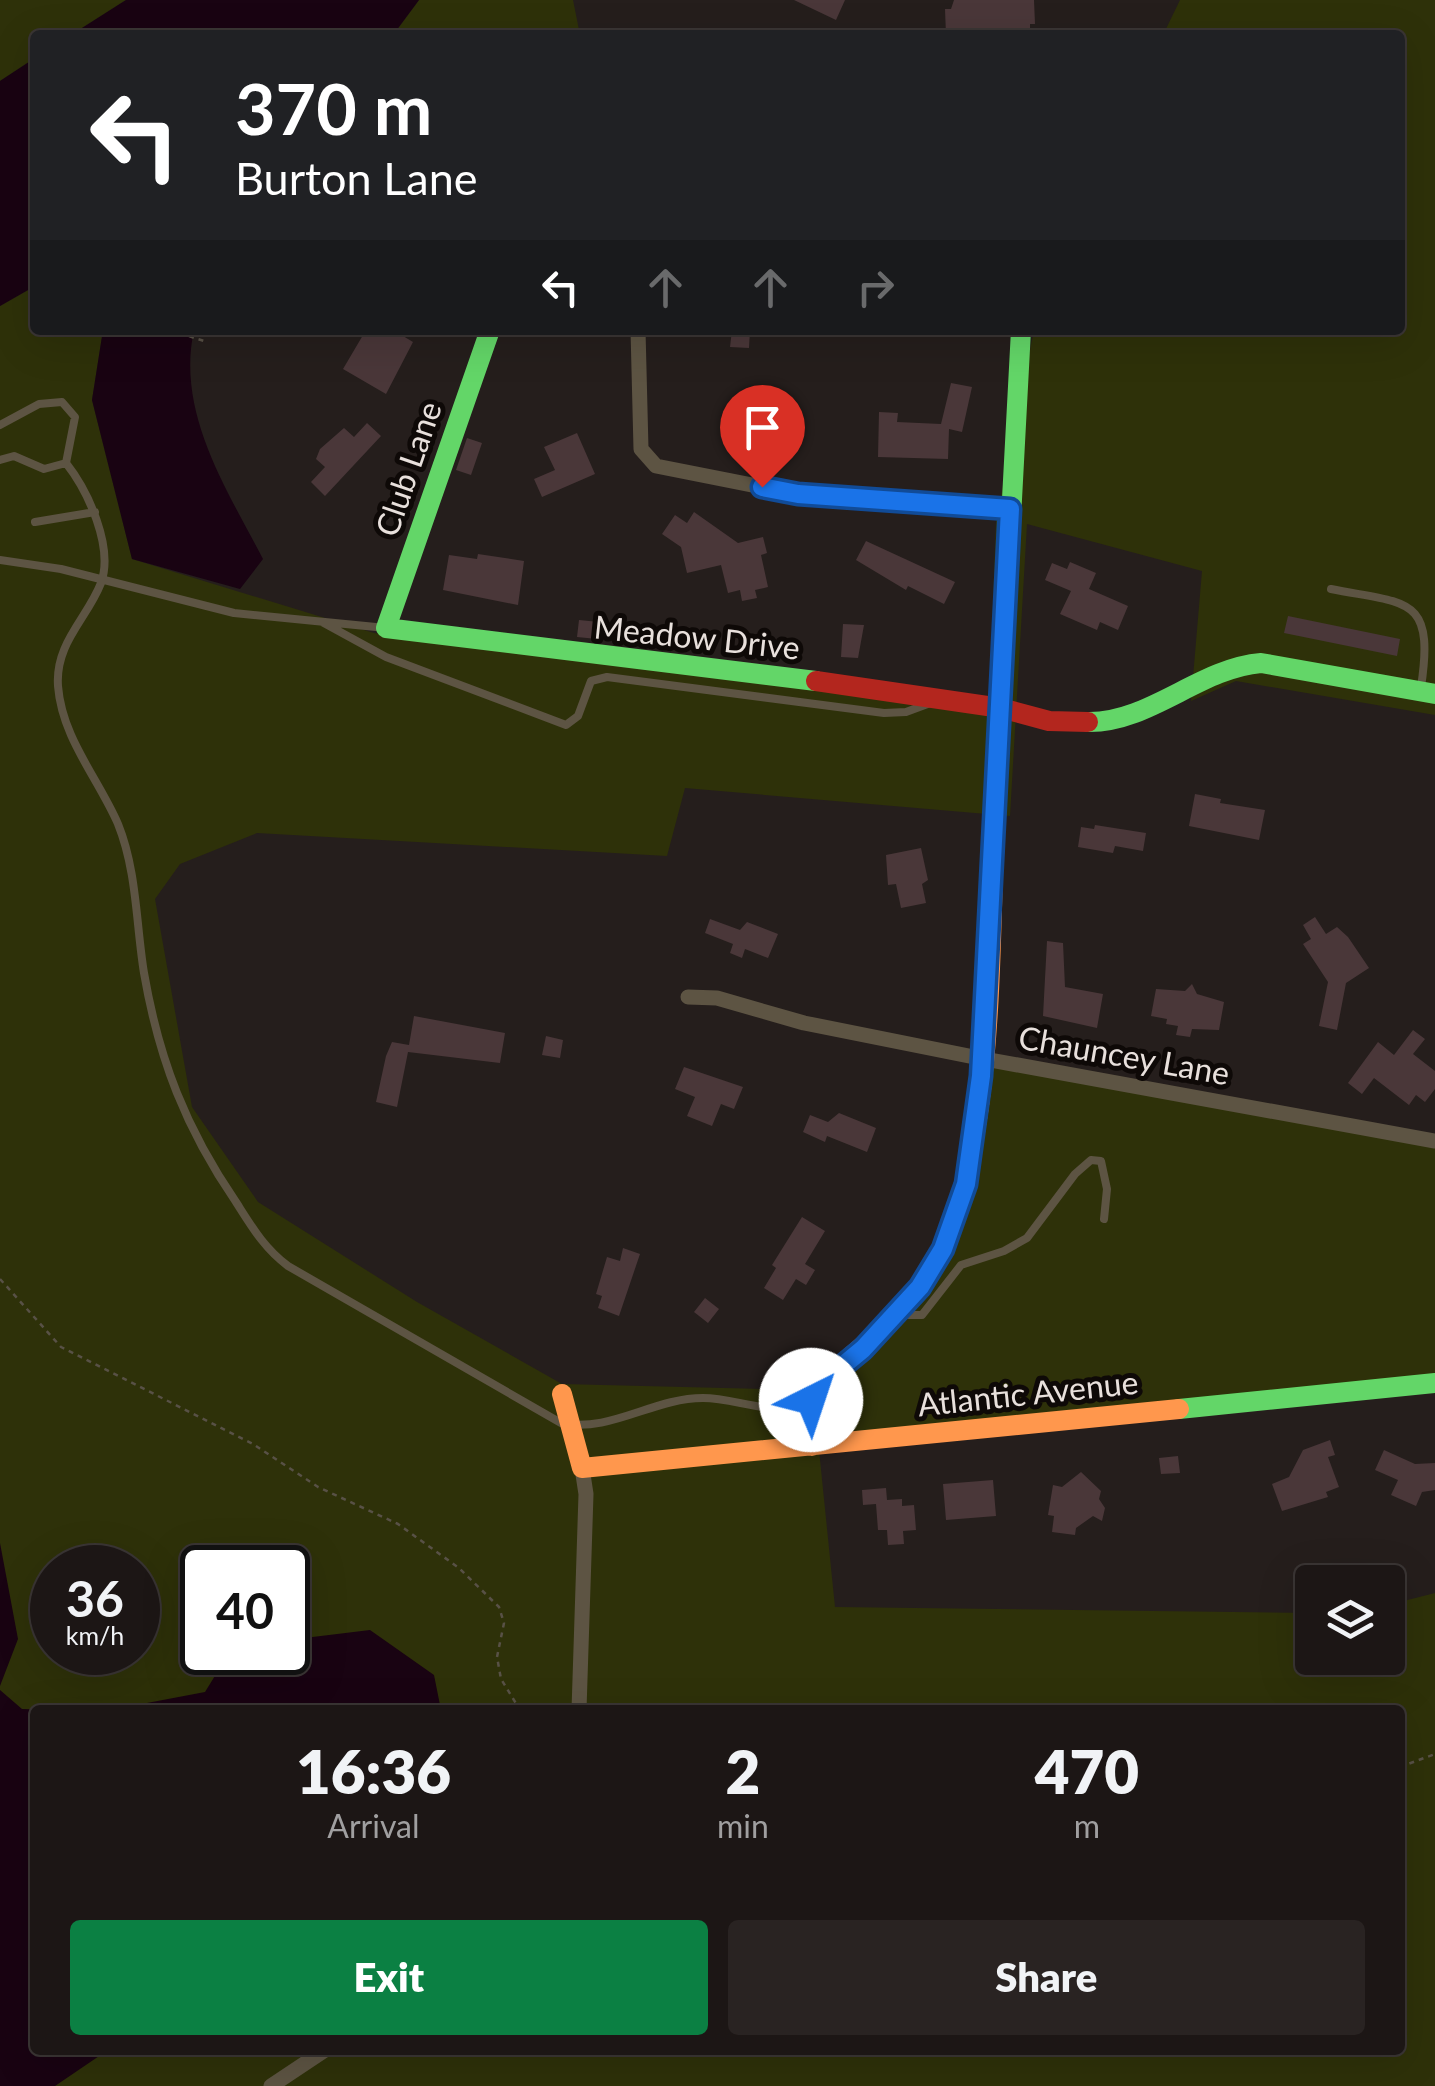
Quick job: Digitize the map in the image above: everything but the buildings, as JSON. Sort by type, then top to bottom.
[{"type":"street","name":"Club Lane","points":[[386,628],[488,335]]},
{"type":"street","points":[[638,335],[641,449],[656,466],[798,494],[1010,509]]},
{"type":"street","points":[[812,1446],[811,1400],[817,1387],[899,1314],[943,1249],[966,1184],[981,1076],[1021,335]]},
{"type":"street","name":"Meadow Drive","points":[[386,628],[937,699],[1001,708],[1048,721],[1100,722],[1234,665],[1260,663],[1428,693]]},
{"type":"street","name":"Chauncey Lane","points":[[688,996],[717,998],[804,1023],[979,1058],[1435,1141]]},
{"type":"street","name":"Atlantic Avenue","points":[[582,1468],[1435,1383]]},
{"type":"street","points":[[562,1394],[586,1494],[579,1705]]},
{"type":"street","points":[[271,2086],[318,2055]]},
{"type":"lane","points":[[0,425],[39,404],[62,402],[75,417],[66,463],[95,512],[102,580],[68,637],[58,687],[73,740],[118,825],[132,876],[155,1035],[202,1153],[260,1241],[288,1266],[570,1425],[600,1426],[667,1401],[702,1398],[781,1409],[811,1400]]},
{"type":"lane","points":[[0,460],[14,456],[44,470],[66,463]]},
{"type":"lane","points":[[35,522],[95,512]]},
{"type":"lane","points":[[0,560],[61,569],[234,613],[386,628]]},
{"type":"lane","points":[[1332,589],[1404,603],[1420,614],[1429,638],[1428,693]]},
{"type":"lane","points":[[322,622],[386,657],[566,725],[578,716],[591,681],[607,676],[884,713],[906,712],[937,699]]},
{"type":"lane","points":[[1426,666],[1435,658]]},
{"type":"lane","points":[[899,1314],[922,1315],[960,1265],[1004,1251],[1027,1238],[1075,1174],[1091,1160],[1101,1160],[1106,1171],[1104,1219]]},
{"type":"path","points":[[184,335],[204,342]]},
{"type":"path","points":[[0,1279],[61,1348],[253,1444],[318,1487],[398,1524],[459,1568],[499,1606],[504,1623],[496,1657],[501,1679],[517,1705]]},
{"type":"path","points":[[1405,1765],[1435,1754]]},
{"type":"green space","points":[[0,0],[126,0],[79,30],[30,30],[30,61],[0,81]]},
{"type":"green space","points":[[419,0],[573,0],[579,30],[397,30]]},
{"type":"green space","points":[[1180,0],[1435,0],[1435,715],[1236,681],[1191,701],[1202,571],[1027,524],[1010,816],[685,788],[667,856],[257,833],[180,864],[155,899],[192,1107],[258,1202],[417,1302],[562,1384],[805,1390],[927,1292],[984,1063],[1435,1142],[1435,1377],[818,1440],[835,1607],[1295,1613],[1295,1675],[1405,1675],[1405,1601],[1435,1593],[1435,2086],[0,2086],[0,306],[30,289],[30,335],[102,335],[92,400],[132,559],[374,633],[989,711],[996,521],[1033,335],[1405,335],[1405,30],[1165,30]]},
{"type":"shaded area","points":[[126,0],[419,0],[397,30],[79,30]]},
{"type":"shaded area","points":[[30,61],[30,289],[0,306],[0,81]]},
{"type":"shaded area","points":[[102,335],[193,335],[190,360],[198,420],[220,477],[263,559],[240,589],[132,559],[92,400]]},
{"type":"shaded area","points":[[0,1543],[18,1639],[0,1686]]},
{"type":"shaded area","points":[[370,1630],[434,1675],[440,1705],[136,1705],[205,1692],[215,1675],[310,1675],[310,1637]]},
{"type":"shaded area","points":[[0,1690],[22,1709],[30,1709],[30,2055],[101,2055],[55,2086],[0,2086]]},
{"type":"traffic: fast","points":[[488,335],[386,628],[816,681]]},
{"type":"traffic: fast","points":[[995,819],[1021,335]]},
{"type":"traffic: fast","points":[[1088,722],[1132,714],[1217,674],[1261,663],[1435,694]]},
{"type":"traffic: fast","points":[[1179,1409],[1435,1383]]},
{"type":"traffic: slow","points":[[812,1446],[814,1391],[894,1318],[918,1290],[944,1243],[963,1189],[984,1064],[995,819]]},
{"type":"traffic: slow","points":[[562,1394],[582,1468],[1179,1409]]},
{"type":"traffic: jam","points":[[816,681],[1001,708],[1049,721],[1088,722]]},
{"type":"route","points":[[762,487],[798,494],[1010,509],[1008,608],[979,1058],[981,1076],[966,1184],[943,1249],[920,1287],[863,1349],[814,1390],[811,1400]]}]
